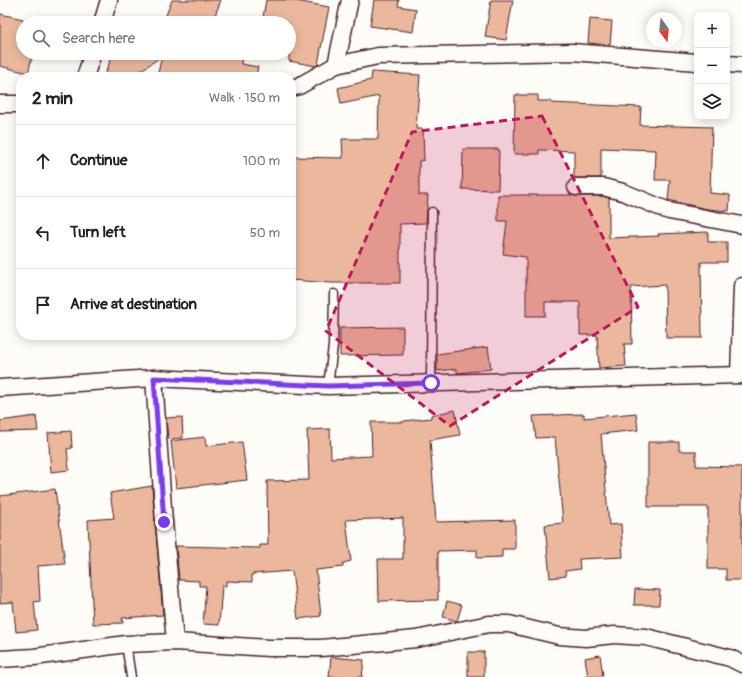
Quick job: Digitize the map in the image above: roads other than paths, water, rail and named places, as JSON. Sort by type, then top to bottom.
[{"type":"street","points":[[104,16],[109,0]]},
{"type":"street","points":[[336,65],[350,0]]},
{"type":"street","points":[[296,87],[336,65],[378,56],[572,52],[694,62]]},
{"type":"street","points":[[87,72],[91,60]]},
{"type":"street","points":[[730,64],[742,65]]},
{"type":"street","points":[[0,104],[16,104]]},
{"type":"street","points":[[576,187],[603,187],[642,199],[669,211],[742,225]]},
{"type":"street","points":[[0,388],[154,378],[328,386],[740,375],[742,286]]},
{"type":"street","points":[[154,378],[166,551],[175,642]]},
{"type":"street","points":[[0,659],[34,657],[126,644],[175,642],[269,648],[322,648],[416,639],[489,624],[509,624],[559,636],[586,638],[614,635],[646,637],[730,658],[742,664]]},
{"type":"lane","points":[[431,383],[432,212]]},
{"type":"lane","points":[[328,386],[334,346],[334,294]]},
{"type":"lane","points":[[126,644],[131,677]]}]
